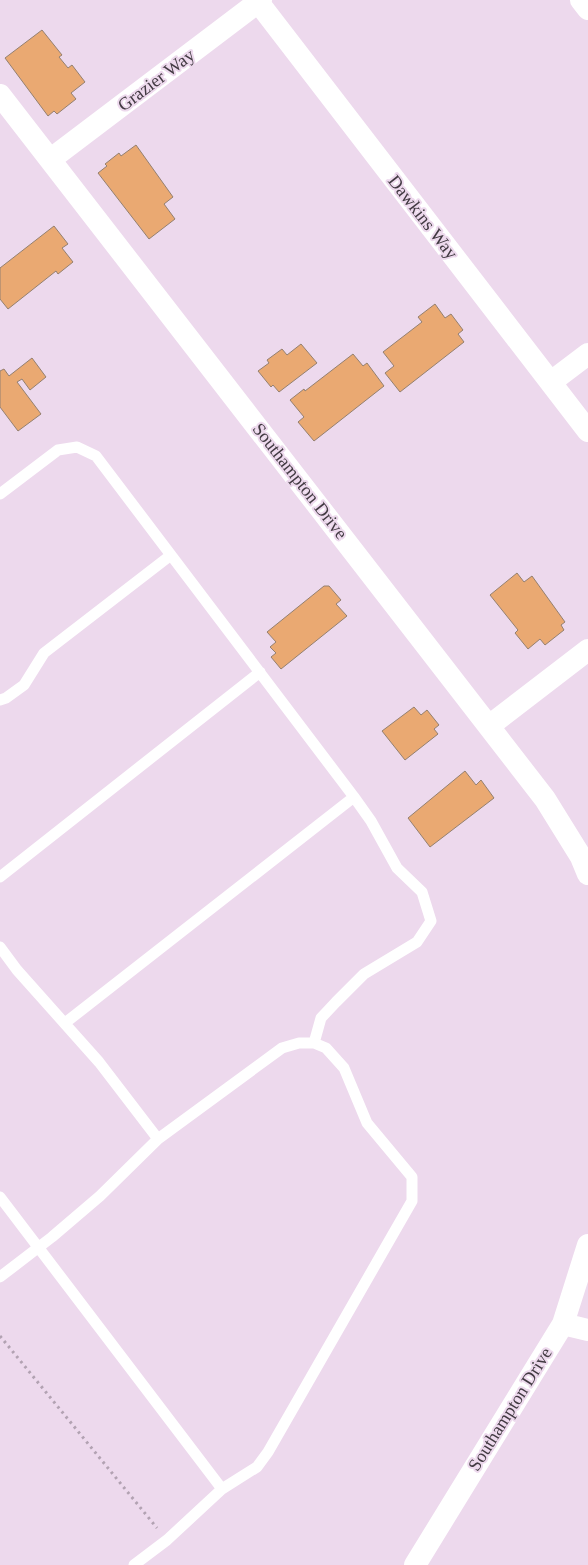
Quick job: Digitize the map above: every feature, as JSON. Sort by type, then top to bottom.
[{"type":"street","points":[[581,0],[588,9]]},
{"type":"street","name":"Grazier Way","points":[[51,159],[259,1]]},
{"type":"street","name":"Dawkins Way","points":[[259,1],[588,431]]},
{"type":"street","name":"Southampton Drive","points":[[0,95],[490,726],[545,799],[581,857],[588,874]]},
{"type":"street","points":[[551,382],[588,354]]},
{"type":"street","points":[[490,726],[588,650]]},
{"type":"street","name":"Southampton Drive","points":[[415,1565],[563,1324],[588,1245]]},
{"type":"street","points":[[563,1324],[588,1330]]},
{"type":"lane","points":[[0,494],[58,450],[77,447],[96,456],[354,797],[371,821],[397,868],[422,892],[431,922],[417,942],[364,974],[321,1018],[314,1043]]},
{"type":"lane","points":[[0,700],[24,685],[44,653],[172,555]]},
{"type":"lane","points":[[0,877],[260,672]]},
{"type":"lane","points":[[65,1023],[354,797]]},
{"type":"lane","points":[[0,947],[17,970],[99,1062],[158,1139]]},
{"type":"lane","points":[[0,1277],[100,1196],[158,1139],[282,1048],[298,1042],[314,1043],[326,1048],[344,1068],[367,1122],[412,1177],[412,1201],[268,1452],[257,1466],[222,1489],[167,1540],[134,1565]]},
{"type":"lane","points":[[0,1197],[222,1489]]},
{"type":"path","points":[[0,1336],[167,1540]]},
{"type":"building","points":[[42,30],[62,55],[59,57],[68,68],[72,65],[85,82],[71,93],[76,99],[57,114],[54,111],[48,116],[5,58]]},
{"type":"building","points":[[136,145],[173,197],[164,204],[175,219],[149,239],[98,173],[107,166],[105,164],[119,153],[121,156]]},
{"type":"building","points":[[54,226],[68,244],[62,248],[73,262],[58,274],[56,271],[8,309],[0,299],[0,268]]},
{"type":"building","points":[[435,304],[445,318],[451,314],[463,330],[458,334],[464,342],[400,392],[385,373],[394,366],[383,352],[422,322],[418,317]]},
{"type":"building","points":[[301,344],[317,363],[279,392],[273,385],[271,387],[258,371],[269,363],[267,360],[282,349],[287,355]]},
{"type":"building","points":[[353,354],[363,366],[367,363],[384,386],[314,441],[298,422],[304,417],[290,400],[304,389],[305,391]]},
{"type":"building","points":[[32,358],[46,377],[30,390],[22,379],[17,382],[41,414],[18,431],[0,407],[0,371],[4,369],[9,376]]},
{"type":"building","points":[[517,573],[524,582],[532,576],[565,622],[561,625],[564,630],[545,645],[540,639],[528,649],[515,633],[518,630],[490,595]]},
{"type":"building","points":[[324,586],[329,586],[341,600],[336,604],[347,616],[281,669],[271,657],[276,653],[270,647],[276,642],[267,632]]},
{"type":"building","points":[[414,707],[421,715],[427,710],[439,725],[434,729],[438,734],[405,760],[382,731]]},
{"type":"building","points":[[465,771],[476,785],[481,780],[494,798],[430,847],[408,818]]}]
